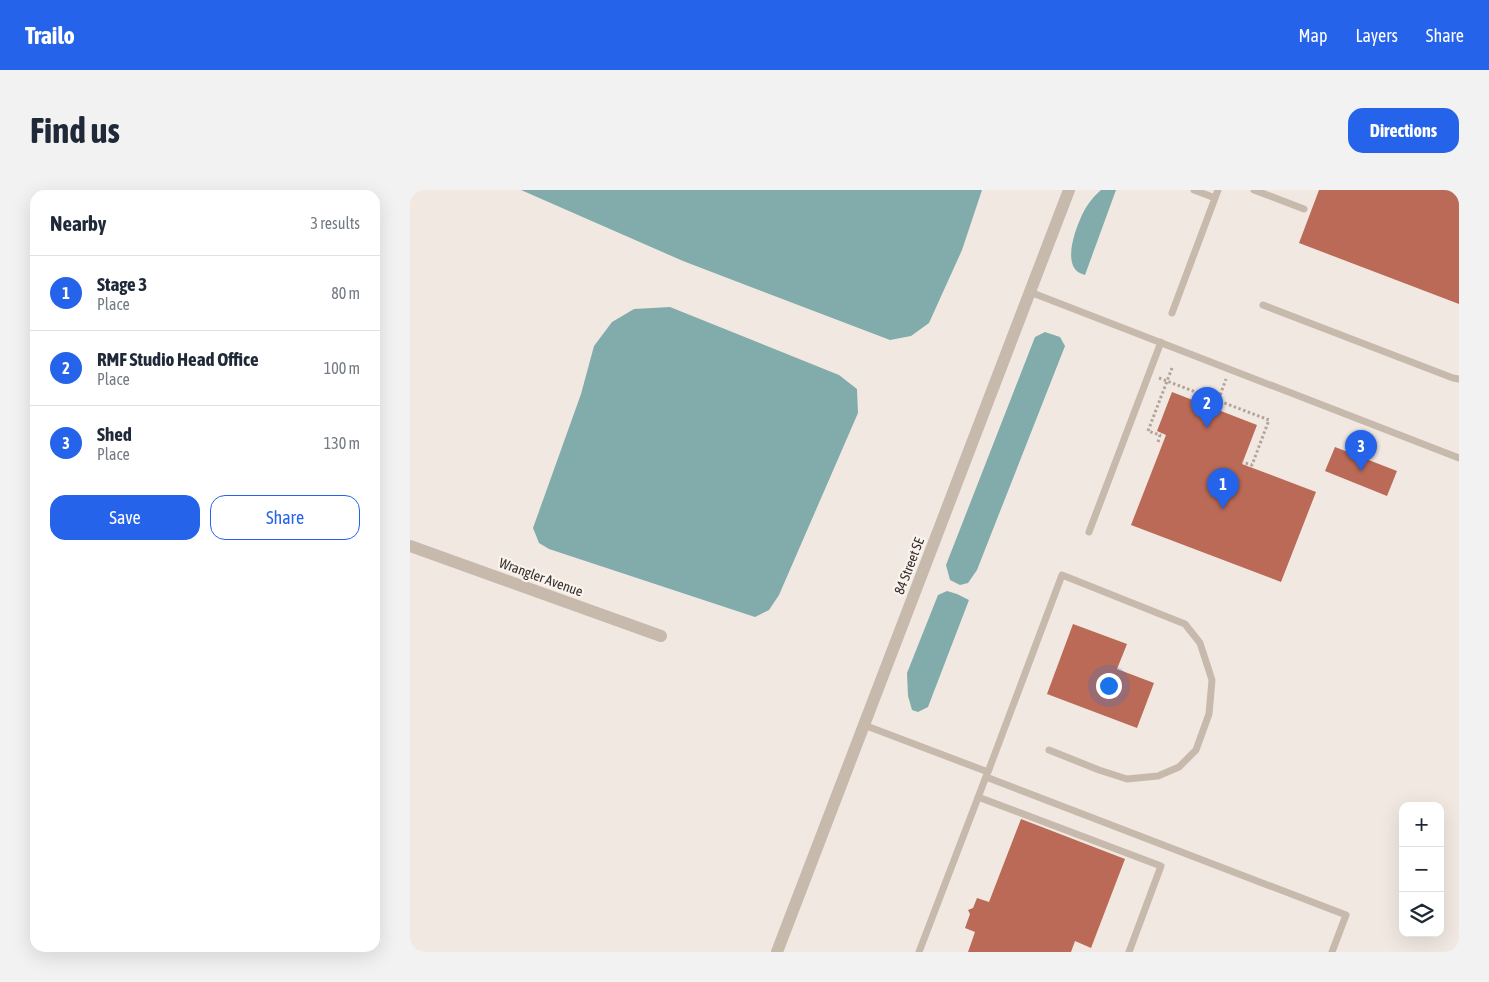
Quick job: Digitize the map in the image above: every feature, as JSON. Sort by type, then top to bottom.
[{"type":"street","name":"84 Street SE","points":[[777,952],[1069,190]]},
{"type":"street","name":"Wrangler Avenue","points":[[410,546],[662,636]]},
{"type":"lane","points":[[1194,190],[1215,198]]},
{"type":"lane","points":[[1172,313],[1218,190]]},
{"type":"lane","points":[[1254,190],[1304,209]]},
{"type":"lane","points":[[1030,292],[1459,458]]},
{"type":"lane","points":[[1264,305],[1459,379]]},
{"type":"lane","points":[[1089,532],[1161,342]]},
{"type":"lane","points":[[919,952],[1062,575],[1185,624],[1200,642],[1212,680],[1208,714],[1196,750],[1179,767],[1158,776],[1127,779],[1049,750]]},
{"type":"lane","points":[[864,725],[1346,915],[1332,952]]},
{"type":"lane","points":[[978,797],[1161,866],[1129,952]]},
{"type":"path","points":[[1158,442],[1160,435],[1148,431],[1172,368]]},
{"type":"path","points":[[1215,409],[1230,369]]},
{"type":"path","points":[[1149,374],[1269,420],[1252,466],[1242,462]]},
{"type":"water","points":[[521,190],[982,190],[962,250],[929,323],[911,336],[890,340],[683,261]]},
{"type":"water","points":[[1101,190],[1116,190],[1085,275],[1077,272],[1073,266],[1071,258],[1073,239],[1084,212]]},
{"type":"water","points":[[670,307],[839,375],[857,389],[858,413],[779,595],[769,610],[755,617],[549,549],[539,543],[533,528],[581,394],[594,346],[612,322],[634,309]]},
{"type":"water","points":[[1045,332],[1060,337],[1065,346],[977,570],[968,583],[960,585],[950,580],[946,565],[1035,337]]},
{"type":"water","points":[[947,591],[969,600],[928,707],[918,712],[912,710],[908,696],[907,673],[938,595]]},
{"type":"building","points":[[1319,190],[1459,190],[1459,304],[1299,243]]},
{"type":"building","points":[[1172,392],[1257,425],[1242,464],[1316,492],[1281,582],[1131,525],[1166,435],[1157,431]]},
{"type":"building","points":[[1335,447],[1397,471],[1387,496],[1325,471]]},
{"type":"building","points":[[1073,624],[1127,644],[1117,669],[1154,683],[1137,728],[1047,694]]},
{"type":"building","points":[[1021,819],[1125,859],[1091,948],[1075,941],[1071,952],[968,952],[975,932],[965,928],[970,914],[968,910],[973,908],[977,898],[989,902]]},
{"type":"place","name":"RMF Studio Head Office","points":[[1207,428]]},
{"type":"place","name":"Shed","points":[[1361,471]]},
{"type":"place","name":"Stage 3","points":[[1223,509]]}]
